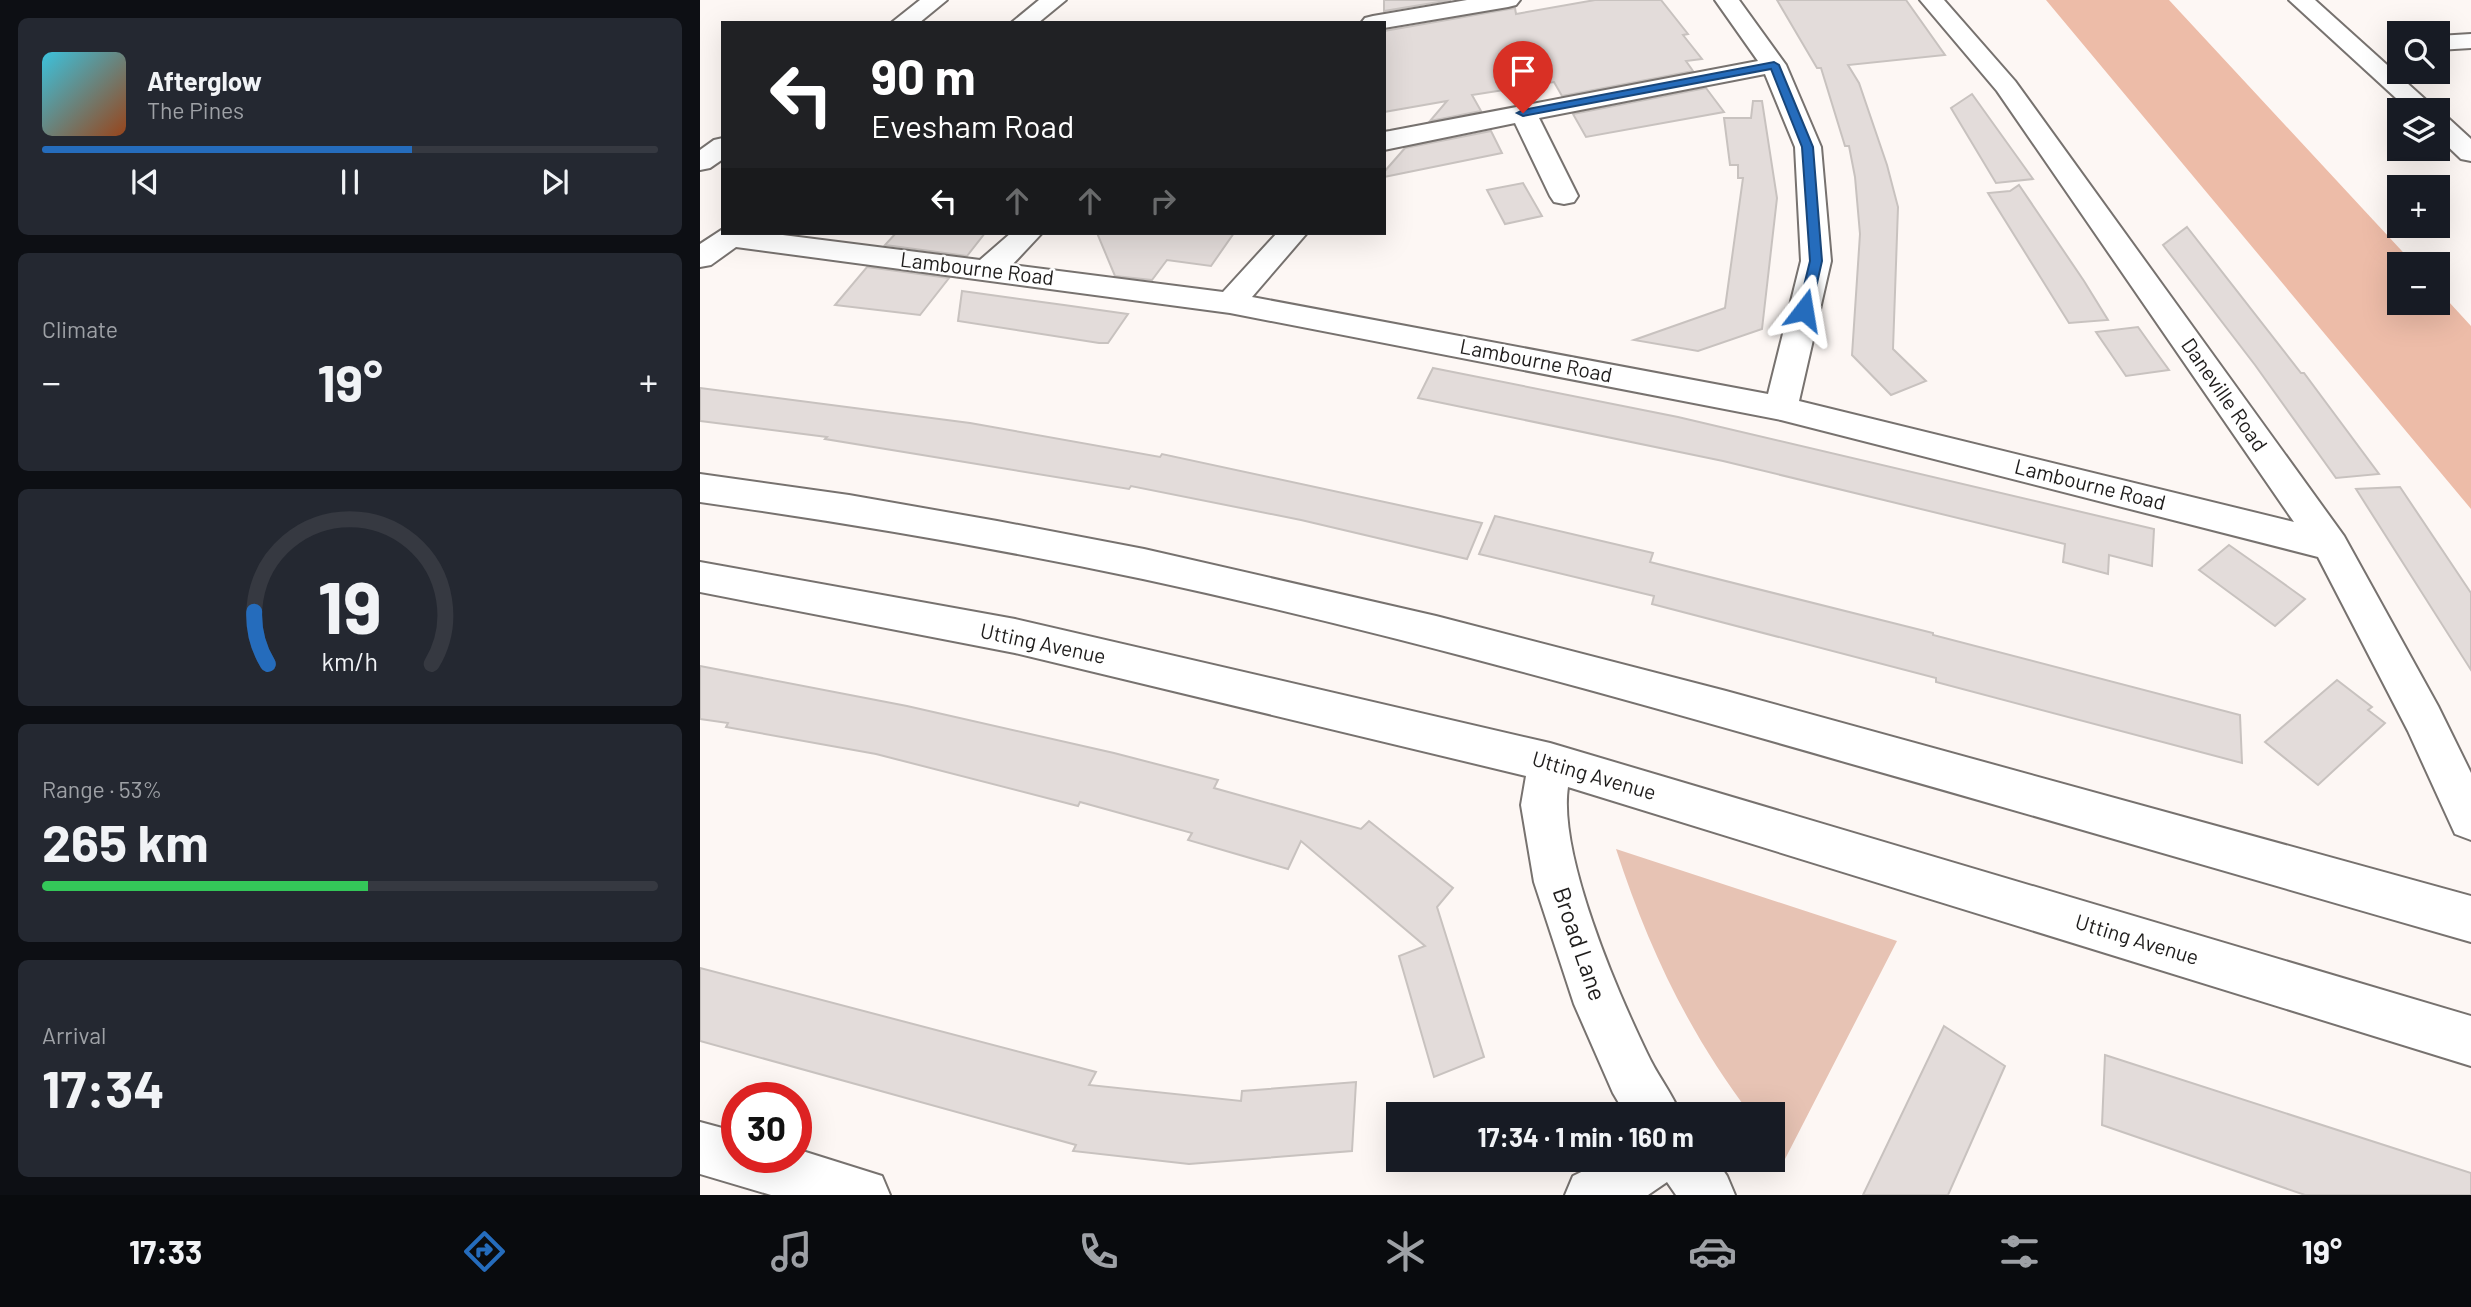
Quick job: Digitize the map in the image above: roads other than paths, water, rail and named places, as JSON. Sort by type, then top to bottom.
[{"type":"street","points":[[905,21],[935,0]]},
{"type":"street","points":[[1026,21],[1054,0]]},
{"type":"street","points":[[1385,21],[1508,0]]},
{"type":"street","points":[[1727,0],[1774,65],[1808,147],[1816,261],[1780,408]]},
{"type":"street","name":"Daneville Road","points":[[1932,0],[2006,86],[2331,546],[2423,719],[2471,818]]},
{"type":"street","points":[[2301,0],[2411,98]]},
{"type":"street","points":[[2450,42],[2471,41]]},
{"type":"street","points":[[2358,50],[2386,48]]},
{"type":"street","points":[[1386,141],[1774,65]]},
{"type":"street","points":[[1523,113],[1564,196]]},
{"type":"street","points":[[2450,134],[2471,153]]},
{"type":"street","points":[[700,162],[721,147]]},
{"type":"street","points":[[700,258],[733,235]]},
{"type":"street","name":"Lambourne Road","points":[[733,235],[1230,303],[1780,408],[2331,546]]},
{"type":"street","points":[[988,270],[1026,235]]},
{"type":"street","points":[[1230,303],[1291,235]]},
{"type":"street","points":[[700,488],[902,520],[1100,556],[1343,608],[1582,668],[2471,919]]},
{"type":"street","name":"Utting Avenue","points":[[700,577],[1015,636],[1550,762],[2471,1041]]},
{"type":"street","name":"Broad Lane","points":[[1550,762],[1543,805],[1557,882],[1599,1004],[1631,1075],[1647,1102]]},
{"type":"street","points":[[700,1147],[863,1195]]},
{"type":"street","points":[[1592,1195],[1618,1184],[1636,1172]]},
{"type":"street","points":[[1692,1172],[1708,1195]]}]
